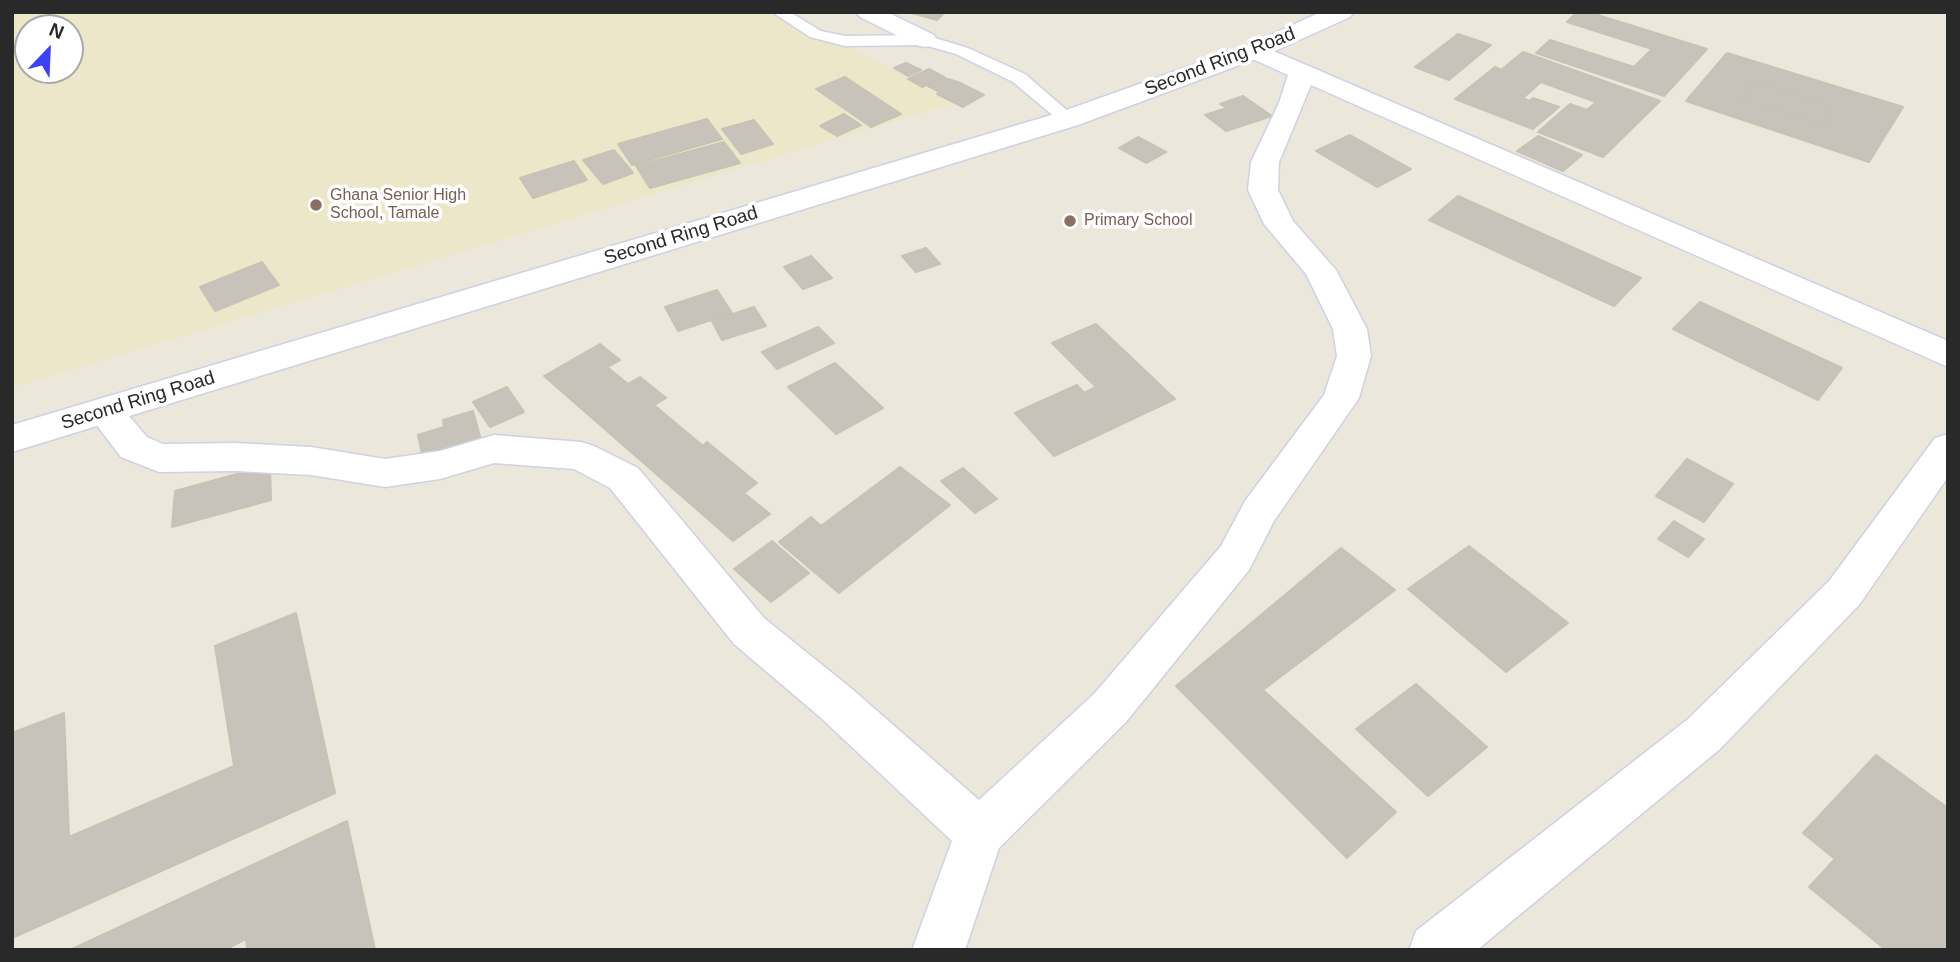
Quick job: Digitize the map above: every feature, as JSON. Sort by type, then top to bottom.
[{"type":"street","points":[[868,12],[925,40]]},
{"type":"street","name":"Second Ring Road","points":[[12,439],[1068,119],[1255,51],[1342,12]]},
{"type":"street","points":[[1255,51],[1948,355]]},
{"type":"street","points":[[938,950],[979,833],[1110,708],[1137,676],[1235,558],[1259,512],[1342,398],[1354,356],[1350,329],[1320,270],[1279,224],[1263,190],[1265,162],[1292,103],[1302,71]]},
{"type":"street","points":[[104,411],[134,447],[159,458],[235,457],[299,461],[384,473],[440,465],[494,449],[581,456],[624,478],[748,631],[846,712],[979,833]]},
{"type":"street","points":[[1435,950],[1704,734],[1844,593],[1948,448]]},
{"type":"lane","points":[[779,12],[816,34],[845,41],[925,40],[962,51],[1019,78],[1068,119]]},
{"type":"shaded area","name":"Ghana Senior High School, Tamale","points":[[12,12],[785,12],[956,103],[12,388]]},
{"type":"building","points":[[908,12],[945,12],[937,20]]},
{"type":"building","points":[[1577,12],[1588,12],[1707,49],[1664,96],[1536,53],[1550,40],[1634,67],[1652,49],[1567,22]]},
{"type":"building","points":[[1458,34],[1491,45],[1449,80],[1415,67]]},
{"type":"building","points":[[1523,52],[1660,101],[1603,157],[1538,132],[1570,104],[1587,110],[1596,102],[1541,82],[1523,98],[1529,101],[1533,98],[1559,107],[1533,129],[1455,99],[1495,67],[1501,70]]},
{"type":"building","points":[[1727,53],[1903,107],[1869,162],[1686,101]],"holes":[[[1753,81],[1830,105],[1826,111],[1832,112],[1824,125],[1740,99]]]},
{"type":"building","points":[[906,63],[921,70],[908,76],[894,68]]},
{"type":"building","points":[[929,69],[944,77],[922,87],[908,79]]},
{"type":"building","points":[[845,77],[901,114],[871,127],[816,89]]},
{"type":"building","points":[[944,78],[984,95],[963,107],[937,94],[940,92],[928,86]]},
{"type":"building","points":[[1753,81],[1830,105],[1826,111],[1832,112],[1824,125],[1740,99]]},
{"type":"building","points":[[1243,96],[1272,116],[1226,131],[1205,115],[1227,108],[1220,104]]},
{"type":"building","points":[[844,114],[861,125],[837,136],[820,126]]},
{"type":"building","points":[[707,119],[722,139],[632,165],[618,144]]},
{"type":"building","points":[[754,120],[773,144],[741,154],[722,129]]},
{"type":"building","points":[[1350,135],[1411,169],[1377,187],[1316,151]]},
{"type":"building","points":[[1538,136],[1582,155],[1563,171],[1517,151]]},
{"type":"building","points":[[1138,137],[1166,152],[1146,163],[1119,148]]},
{"type":"building","points":[[724,142],[740,163],[650,188],[636,166]]},
{"type":"building","points":[[614,150],[633,173],[603,184],[583,160]]},
{"type":"building","points":[[574,161],[587,180],[533,198],[520,178]]},
{"type":"building","points":[[1458,196],[1641,278],[1614,306],[1429,220]]},
{"type":"building","points":[[926,248],[940,264],[916,272],[902,256]]},
{"type":"building","points":[[811,256],[832,278],[803,289],[784,267]]},
{"type":"building","points":[[262,262],[279,285],[215,311],[200,287]]},
{"type":"building","points":[[717,290],[732,313],[678,331],[665,307]]},
{"type":"building","points":[[1700,302],[1842,368],[1818,400],[1673,329]]},
{"type":"building","points":[[754,307],[766,326],[722,340],[712,321]]},
{"type":"building","points":[[1096,324],[1175,399],[1054,456],[1015,413],[1077,385],[1084,393],[1096,387],[1052,343]]},
{"type":"building","points":[[818,327],[834,343],[777,369],[762,352]]},
{"type":"building","points":[[600,344],[620,360],[607,367],[628,384],[640,377],[666,398],[654,405],[703,446],[707,442],[757,483],[744,493],[770,514],[733,541],[544,376]]},
{"type":"building","points":[[835,363],[883,408],[836,434],[788,387]]},
{"type":"building","points":[[507,387],[524,412],[490,427],[473,402]]},
{"type":"building","points":[[473,411],[481,440],[423,458],[418,435],[444,427],[443,420]]},
{"type":"building","points":[[1687,459],[1733,484],[1704,522],[1656,496]]},
{"type":"building","points":[[270,465],[271,500],[172,527],[175,491]]},
{"type":"building","points":[[900,467],[950,505],[839,593],[779,542],[811,517],[821,526]]},
{"type":"building","points":[[963,468],[997,499],[975,513],[941,481]]},
{"type":"building","points":[[1674,521],[1704,539],[1688,557],[1658,539]]},
{"type":"building","points":[[772,541],[809,573],[771,602],[734,569]]},
{"type":"building","points":[[1469,546],[1568,623],[1506,672],[1408,589]]},
{"type":"building","points":[[1341,548],[1395,590],[1263,690],[1396,812],[1347,858],[1176,686]]},
{"type":"building","points":[[296,613],[335,793],[12,938],[12,733],[64,713],[69,837],[234,766],[215,646]]},
{"type":"building","points":[[1416,684],[1487,747],[1428,796],[1356,729]]},
{"type":"building","points":[[1876,755],[1948,808],[1948,950],[1886,950],[1809,887],[1835,859],[1803,833]]},
{"type":"building","points":[[347,821],[375,950],[247,950],[246,939],[224,950],[70,950]]},
{"type":"place","name":"Ghana Senior High School, Tamale","points":[[316,205]]},
{"type":"place","name":"Primary School","points":[[1070,221]]}]
